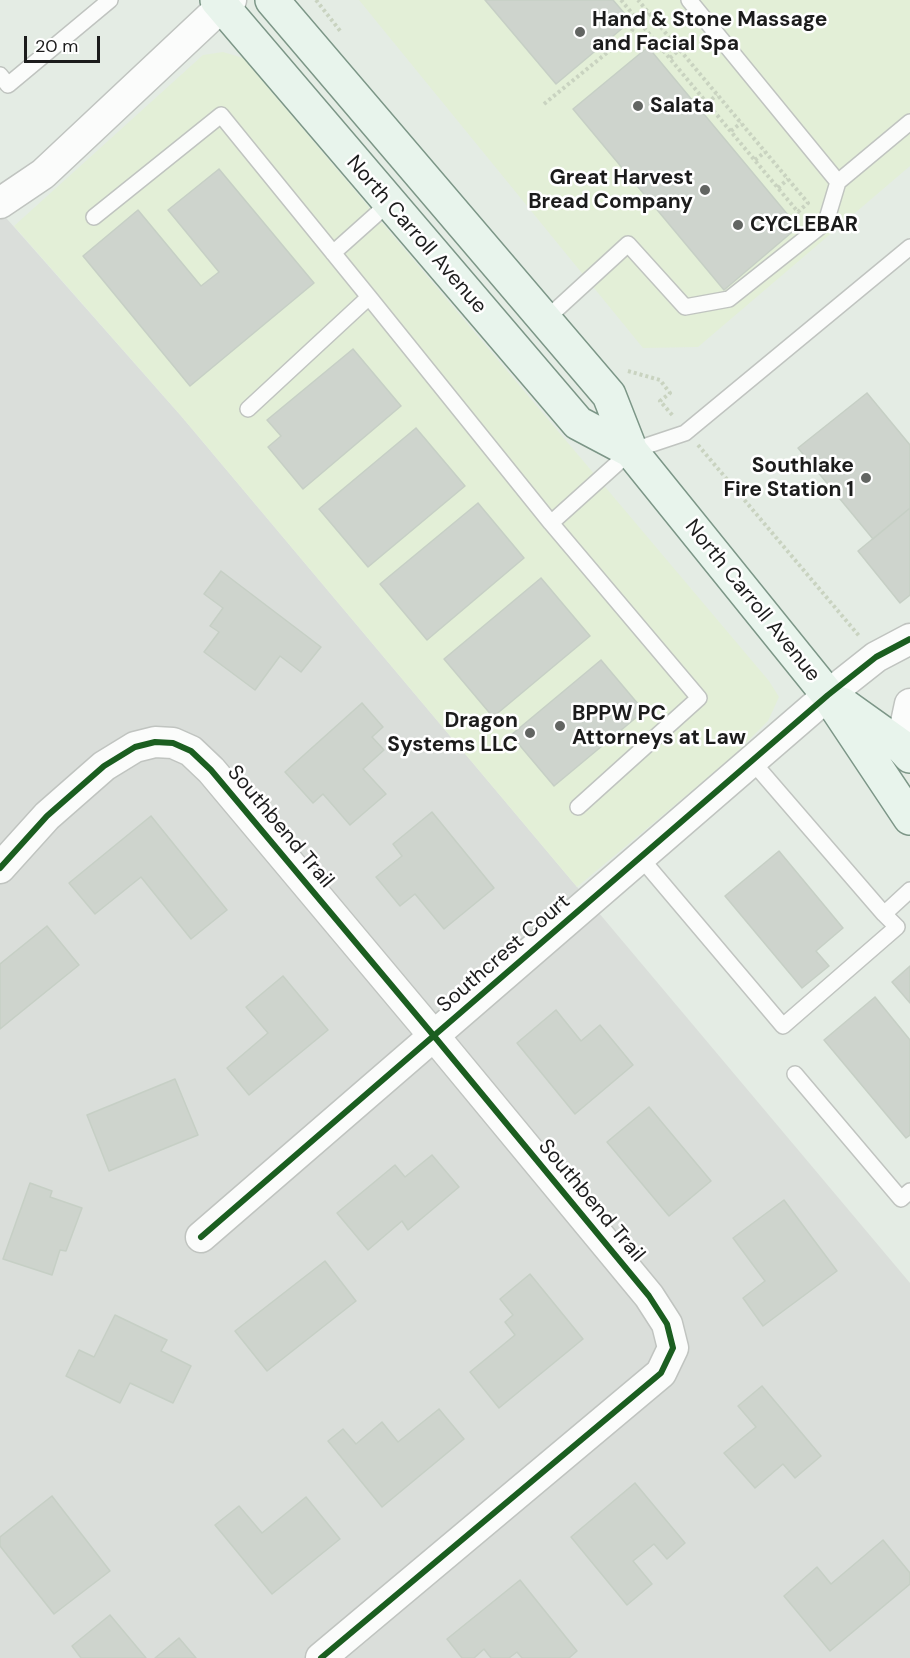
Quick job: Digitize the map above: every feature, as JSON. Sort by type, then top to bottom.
[{"type":"main road","name":"North Carroll Avenue","points":[[272,0],[609,395],[631,451],[828,695],[910,818]]},
{"type":"main road","name":"North Carroll Avenue","points":[[223,2],[389,203],[578,423],[631,451]]},
{"type":"main road","name":"North Carroll Avenue","points":[[828,695],[906,751]]},
{"type":"street","points":[[0,203],[43,174],[223,2]]},
{"type":"street","name":"Southcrest Court","points":[[201,1237],[828,695],[876,657],[910,639]]},
{"type":"street","points":[[906,751],[910,704]]},
{"type":"street","name":"Southbend Trail","points":[[0,868],[47,816],[104,766],[135,747],[155,742],[173,743],[190,752],[211,771],[434,1036],[649,1296],[667,1324],[673,1348],[661,1373],[321,1658]]},
{"type":"lane","points":[[0,75],[8,84],[110,0]]},
{"type":"lane","points":[[689,0],[838,182]]},
{"type":"lane","points":[[94,217],[221,115],[551,523],[699,698],[578,807]]},
{"type":"lane","points":[[545,320],[628,244],[686,307],[729,299],[826,222],[838,182],[910,122]]},
{"type":"lane","points":[[333,252],[389,203]]},
{"type":"lane","points":[[551,523],[631,451],[687,432],[910,247]]},
{"type":"lane","points":[[248,409],[369,297]]},
{"type":"lane","points":[[640,857],[783,1026],[897,927],[751,760]]},
{"type":"lane","points":[[884,914],[910,890]]},
{"type":"lane","points":[[795,1074],[907,1200]]},
{"type":"path","points":[[316,0],[346,39]]},
{"type":"path","points":[[621,0],[798,212],[808,203],[638,0]]},
{"type":"path","points":[[544,104],[630,34],[638,20],[648,12]]},
{"type":"path","points":[[669,58],[680,50]]},
{"type":"path","points":[[708,103],[717,95]]},
{"type":"path","points":[[731,131],[741,123]]},
{"type":"path","points":[[755,160],[765,152]]},
{"type":"path","points":[[778,188],[788,180]]},
{"type":"path","points":[[621,363],[629,372],[660,380],[670,393],[660,401],[876,657]]},
{"type":"shaded area","points":[[359,0],[910,0],[910,166],[698,347],[643,348]]},
{"type":"shaded area","points":[[223,52],[243,58],[769,681],[779,697],[768,721],[731,758],[577,887],[182,417],[14,226],[203,55]]},
{"type":"shaded area","points":[[0,211],[182,417],[910,1283],[910,1658],[0,1658]]},
{"type":"building","points":[[485,0],[613,0],[631,21],[556,84]]},
{"type":"building","points":[[648,47],[798,227],[724,290],[573,109]]},
{"type":"building","points":[[219,169],[314,283],[190,386],[83,256],[138,210],[201,286],[219,272],[168,210]]},
{"type":"building","points":[[353,349],[401,406],[303,489],[268,447],[281,436],[267,420]]},
{"type":"building","name":"Southlake Fire Station 1","points":[[867,393],[910,445],[910,508],[873,539],[798,448]]},
{"type":"building","points":[[416,428],[465,486],[368,567],[319,509]]},
{"type":"building","points":[[478,503],[524,558],[427,640],[380,584]]},
{"type":"building","points":[[910,508],[910,595],[900,603],[858,551]]},
{"type":"building","points":[[221,571],[321,647],[301,672],[280,656],[255,690],[204,652],[219,632],[210,626],[223,608],[204,594]]},
{"type":"building","points":[[541,578],[590,636],[493,717],[444,659]]},
{"type":"building","points":[[601,660],[644,711],[554,786],[511,735]]},
{"type":"building","points":[[362,703],[383,727],[372,737],[384,750],[363,769],[386,794],[350,825],[323,794],[313,803],[285,772]]},
{"type":"building","points":[[432,812],[494,888],[444,929],[415,894],[400,906],[376,877],[402,856],[393,844]]},
{"type":"building","points":[[151,816],[227,910],[191,939],[141,877],[95,914],[69,883]]},
{"type":"building","points":[[779,851],[843,928],[816,951],[829,966],[802,988],[725,896]]},
{"type":"building","points":[[47,926],[79,965],[0,1029],[0,964]]},
{"type":"building","points":[[910,966],[910,1003],[892,982]]},
{"type":"building","points":[[283,976],[328,1030],[249,1095],[227,1068],[268,1033],[246,1007]]},
{"type":"building","points":[[875,997],[910,1040],[910,1135],[906,1138],[824,1040]]},
{"type":"building","points":[[556,1010],[581,1041],[600,1025],[633,1065],[575,1114],[517,1043]]},
{"type":"building","points":[[175,1079],[198,1135],[109,1171],[87,1115]]},
{"type":"building","points":[[649,1107],[711,1181],[669,1216],[607,1142]]},
{"type":"building","points":[[432,1155],[459,1187],[408,1230],[402,1221],[368,1250],[337,1213],[395,1165],[405,1177]]},
{"type":"building","points":[[30,1183],[52,1191],[50,1197],[82,1208],[66,1251],[60,1250],[52,1275],[3,1259]]},
{"type":"building","points":[[784,1200],[837,1271],[763,1326],[743,1298],[765,1281],[733,1238]]},
{"type":"building","points":[[325,1261],[356,1301],[267,1371],[235,1331]]},
{"type":"building","points":[[530,1274],[583,1339],[499,1408],[470,1372],[515,1335],[505,1322],[513,1315],[500,1299]]},
{"type":"building","points":[[115,1315],[167,1340],[161,1351],[191,1366],[173,1403],[130,1383],[120,1403],[66,1376],[79,1350],[94,1357]]},
{"type":"building","points":[[762,1386],[821,1456],[795,1478],[783,1464],[755,1488],[724,1453],[756,1427],[738,1406]]},
{"type":"building","points":[[439,1409],[464,1439],[382,1507],[328,1441],[343,1429],[356,1444],[382,1422],[398,1442]]},
{"type":"building","points":[[635,1483],[685,1543],[667,1559],[654,1544],[633,1561],[652,1584],[627,1605],[571,1537]]},
{"type":"building","points":[[52,1496],[110,1571],[54,1614],[0,1546],[0,1537]]},
{"type":"building","points":[[306,1497],[340,1539],[272,1594],[215,1525],[239,1506],[262,1533]]},
{"type":"building","points":[[883,1540],[910,1573],[910,1584],[830,1651],[784,1596],[817,1567],[831,1584]]},
{"type":"building","points":[[520,1580],[577,1651],[569,1658],[522,1658],[517,1652],[509,1658],[491,1658],[484,1649],[474,1658],[462,1658],[447,1639]]},
{"type":"building","points":[[110,1615],[146,1658],[81,1658],[72,1646]]},
{"type":"building","points":[[179,1638],[196,1658],[155,1658]]},
{"type":"cycle path","points":[[201,1237],[828,695],[876,657],[910,639]]},
{"type":"cycle path","points":[[0,868],[47,816],[104,766],[135,747],[155,742],[173,743],[191,751],[211,770],[434,1036],[649,1296],[667,1324],[673,1348],[661,1373],[321,1658]]},
{"type":"place","name":"Hand & Stone Massage and Facial Spa","points":[[580,32]]},
{"type":"place","name":"Salata","points":[[638,106]]},
{"type":"place","name":"Great Harvest Bread Company","points":[[705,190]]},
{"type":"place","name":"CYCLEBAR","points":[[738,225]]},
{"type":"place","name":"Southlake Fire Station 1","points":[[866,478]]},
{"type":"place","name":"BPPW PC Attorneys at Law","points":[[560,726]]},
{"type":"place","name":"Dragon Systems LLC","points":[[530,733]]}]
